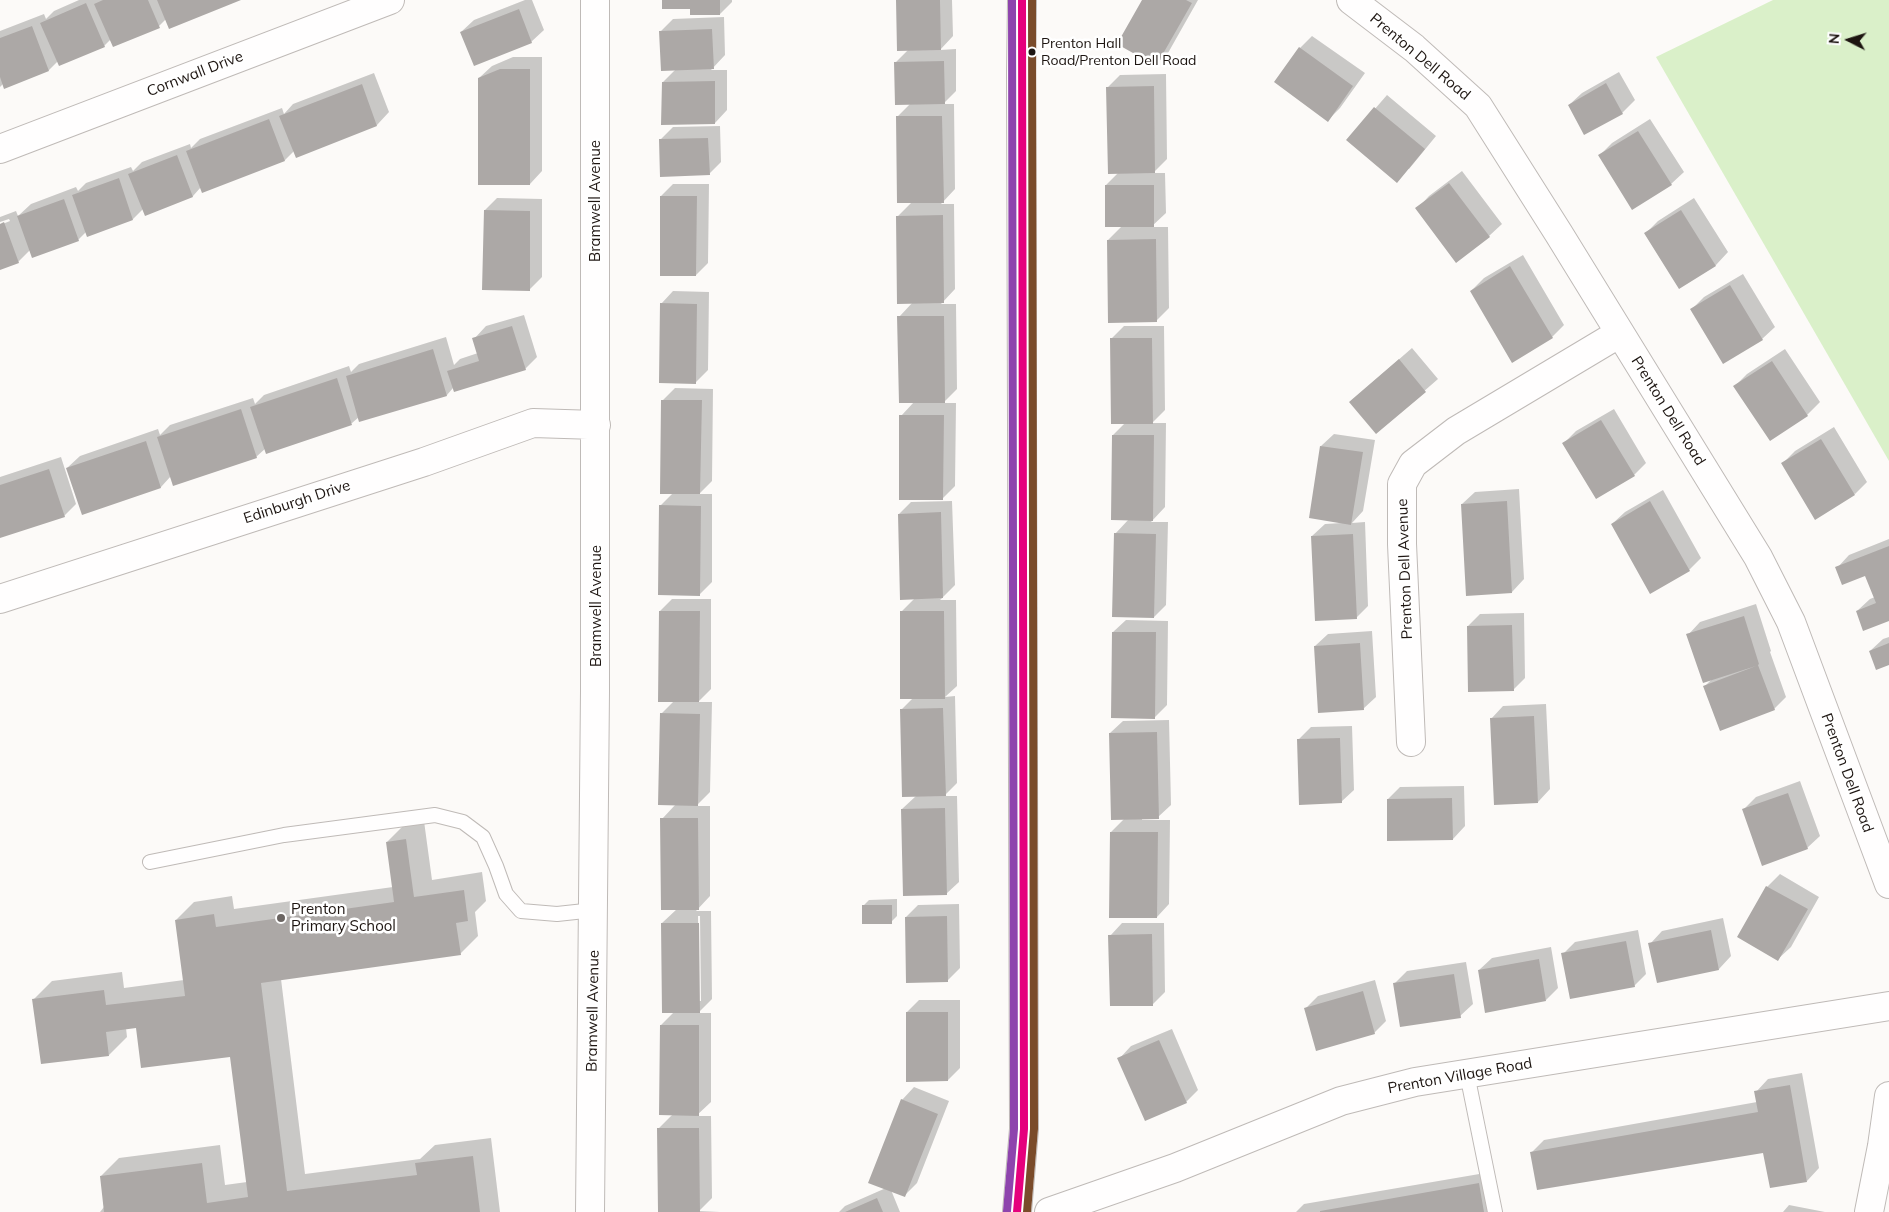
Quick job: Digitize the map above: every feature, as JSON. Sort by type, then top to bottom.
[{"type":"street","name":"Cornwall Drive","points":[[0,149],[390,0]]},
{"type":"street","name":"Bramwell Avenue","points":[[590,1212],[594,910],[595,0]]},
{"type":"street","points":[[1017,1212],[1024,1129],[1022,0]]},
{"type":"street","name":"Prenton Dell Road","points":[[1351,0],[1414,48],[1478,106],[1560,234],[1758,557],[1791,622],[1889,884]]},
{"type":"street","name":"Prenton Dell Avenue","points":[[1411,742],[1402,544],[1402,484],[1414,464],[1456,431],[1620,333]]},
{"type":"street","name":"Edinburgh Drive","points":[[0,599],[424,462],[533,423],[596,425]]},
{"type":"street","name":"Prenton Village Road","points":[[1049,1212],[1175,1168],[1341,1102],[1415,1082],[1889,1006]]},
{"type":"street","points":[[1869,1212],[1882,1146],[1889,1096]]},
{"type":"lane","points":[[150,862],[284,836],[435,815],[464,822],[482,837],[496,866],[506,894],[521,911],[557,914],[594,910]]},
{"type":"lane","points":[[1467,1074],[1495,1212]]},
{"type":"green space","points":[[1773,0],[1889,0],[1889,461],[1656,57]]},
{"type":"building","points":[[103,0],[148,0],[160,28],[113,47],[94,4]]},
{"type":"building","points":[[157,0],[241,0],[169,29]]},
{"type":"building","points":[[662,0],[720,0],[720,15],[690,15],[690,9],[662,9]]},
{"type":"building","points":[[896,0],[940,0],[941,50],[897,51]]},
{"type":"building","points":[[1142,0],[1186,0],[1192,3],[1156,66],[1117,44]]},
{"type":"building","points":[[86,3],[105,47],[59,66],[40,23]]},
{"type":"building","points":[[519,9],[532,43],[474,66],[460,32]]},
{"type":"building","points":[[32,26],[49,71],[4,89],[0,77],[0,38]]},
{"type":"building","points":[[712,29],[714,69],[661,71],[659,31]]},
{"type":"building","points":[[1299,47],[1353,86],[1328,122],[1274,82]]},
{"type":"building","points":[[944,61],[945,104],[895,105],[894,62]]},
{"type":"building","points":[[500,69],[530,69],[530,185],[478,185],[478,78]]},
{"type":"building","points":[[715,81],[715,124],[661,125],[662,82]]},
{"type":"building","points":[[1606,83],[1623,114],[1584,135],[1568,105]]},
{"type":"building","points":[[362,84],[377,126],[296,158],[279,116]]},
{"type":"building","points":[[1154,86],[1155,173],[1108,174],[1106,87]]},
{"type":"building","points":[[1374,107],[1425,149],[1397,183],[1346,140]]},
{"type":"building","points":[[896,116],[942,116],[944,203],[897,203]]},
{"type":"building","points":[[269,119],[285,161],[202,193],[186,151]]},
{"type":"building","points":[[1638,131],[1672,185],[1632,210],[1598,155]]},
{"type":"building","points":[[708,138],[710,175],[660,177],[659,139]]},
{"type":"building","points":[[177,155],[193,197],[145,216],[128,174]]},
{"type":"building","points":[[119,178],[133,220],[87,237],[72,195]]},
{"type":"building","points":[[1449,183],[1490,237],[1456,263],[1415,208]]},
{"type":"building","points":[[1105,185],[1154,185],[1154,227],[1105,227]]},
{"type":"building","points":[[660,196],[697,196],[696,276],[660,276]]},
{"type":"building","points":[[64,199],[79,241],[32,258],[17,216]]},
{"type":"building","points":[[484,210],[530,211],[530,291],[482,290]]},
{"type":"building","points":[[1681,210],[1716,266],[1679,289],[1644,233]]},
{"type":"building","points":[[943,215],[944,303],[897,304],[896,216]]},
{"type":"building","points":[[4,222],[19,263],[0,270],[0,224]]},
{"type":"building","points":[[1156,239],[1157,322],[1108,323],[1107,240]]},
{"type":"building","points":[[1510,266],[1553,338],[1512,363],[1470,291]]},
{"type":"building","points":[[1730,285],[1763,340],[1723,364],[1690,309]]},
{"type":"building","points":[[660,303],[697,304],[696,384],[659,383]]},
{"type":"building","points":[[897,316],[944,316],[945,403],[899,403]]},
{"type":"building","points":[[512,326],[526,370],[454,392],[447,371],[479,361],[472,338]]},
{"type":"building","points":[[1110,338],[1152,338],[1153,424],[1111,424]]},
{"type":"building","points":[[433,349],[447,396],[359,422],[346,376]]},
{"type":"building","points":[[1399,359],[1426,392],[1376,434],[1349,402]]},
{"type":"building","points":[[1772,361],[1808,416],[1770,441],[1733,386]]},
{"type":"building","points":[[337,378],[352,425],[266,454],[250,407]]},
{"type":"building","points":[[661,400],[702,400],[700,494],[660,494]]},
{"type":"building","points":[[241,409],[257,458],[173,486],[157,437]]},
{"type":"building","points":[[899,415],[944,415],[943,500],[899,500]]},
{"type":"building","points":[[1601,420],[1635,476],[1596,499],[1562,443]]},
{"type":"building","points":[[1112,435],[1154,435],[1153,521],[1111,520]]},
{"type":"building","points":[[1821,439],[1855,495],[1815,520],[1781,463]]},
{"type":"building","points":[[146,441],[161,488],[82,515],[66,468]]},
{"type":"building","points":[[1320,446],[1363,452],[1351,525],[1309,518]]},
{"type":"building","points":[[49,469],[65,517],[0,538],[0,485]]},
{"type":"building","points":[[1507,501],[1512,593],[1466,596],[1461,504]]},
{"type":"building","points":[[1650,501],[1690,571],[1650,594],[1611,524]]},
{"type":"building","points":[[659,505],[701,506],[700,596],[658,595]]},
{"type":"building","points":[[941,512],[943,598],[900,600],[898,514]]},
{"type":"building","points":[[1114,533],[1156,534],[1154,618],[1112,617]]},
{"type":"building","points":[[1353,534],[1357,619],[1315,621],[1311,536]]},
{"type":"building","points":[[1889,546],[1889,621],[1863,631],[1856,611],[1876,603],[1865,576],[1842,585],[1835,567]]},
{"type":"building","points":[[659,611],[700,611],[699,702],[658,702]]},
{"type":"building","points":[[900,611],[944,611],[945,699],[900,699]]},
{"type":"building","points":[[1744,616],[1758,665],[1775,710],[1720,731],[1703,686],[1756,666],[1703,683],[1686,634]]},
{"type":"building","points":[[1512,625],[1514,691],[1468,692],[1467,626]]},
{"type":"building","points":[[1112,632],[1156,632],[1155,719],[1111,718]]},
{"type":"building","points":[[1360,643],[1364,710],[1318,713],[1314,646]]},
{"type":"building","points":[[1889,643],[1889,665],[1876,670],[1869,651]]},
{"type":"building","points":[[943,708],[946,796],[902,797],[900,709]]},
{"type":"building","points":[[660,713],[700,714],[698,806],[658,805]]},
{"type":"building","points":[[1534,716],[1538,803],[1494,805],[1490,718]]},
{"type":"building","points":[[1157,732],[1159,819],[1111,820],[1109,733]]},
{"type":"building","points":[[1340,738],[1342,803],[1299,805],[1297,739]]},
{"type":"building","points":[[1788,793],[1808,849],[1762,866],[1742,809]]},
{"type":"building","points":[[1452,798],[1453,840],[1387,841],[1387,799]]},
{"type":"building","points":[[945,808],[947,895],[903,896],[901,809]]},
{"type":"building","points":[[660,818],[698,818],[699,910],[661,910]]},
{"type":"building","points":[[1110,832],[1158,832],[1157,918],[1109,918]]},
{"type":"building","name":"Prenton Primary School","points":[[406,839],[414,897],[464,890],[468,921],[456,923],[461,955],[261,983],[287,1191],[417,1175],[415,1163],[473,1156],[480,1212],[104,1212],[100,1176],[202,1163],[207,1203],[248,1197],[230,1057],[141,1068],[136,1028],[106,1032],[109,1056],[41,1064],[32,999],[104,990],[106,1005],[185,996],[175,920],[214,914],[216,927],[394,902],[386,842]]},
{"type":"building","points":[[1766,886],[1808,909],[1778,961],[1737,937]]},
{"type":"building","points":[[862,905],[892,905],[892,924],[862,924]]},
{"type":"building","points":[[947,916],[948,982],[906,983],[905,917]]},
{"type":"building","points":[[661,923],[699,923],[700,1013],[662,1013]]},
{"type":"building","points":[[1711,930],[1719,970],[1657,983],[1648,943]]},
{"type":"building","points":[[1152,934],[1153,1006],[1110,1006],[1108,935]]},
{"type":"building","points":[[1626,941],[1635,987],[1570,999],[1561,953]]},
{"type":"building","points":[[1539,959],[1546,1001],[1485,1013],[1478,970]]},
{"type":"building","points":[[1454,974],[1461,1018],[1400,1027],[1393,983]]},
{"type":"building","points":[[1363,991],[1375,1034],[1316,1051],[1304,1008]]},
{"type":"building","points":[[906,1012],[948,1012],[948,1081],[906,1082]]},
{"type":"building","points":[[660,1025],[699,1025],[699,1116],[659,1115]]},
{"type":"building","points":[[1159,1040],[1187,1103],[1145,1121],[1117,1058]]},
{"type":"building","points":[[1790,1085],[1807,1182],[1770,1188],[1763,1153],[1537,1190],[1530,1152],[1758,1112],[1754,1091]]},
{"type":"building","points":[[901,1099],[938,1114],[905,1197],[868,1183]]},
{"type":"building","points":[[657,1128],[699,1128],[700,1212],[658,1212]]},
{"type":"building","points":[[1479,1183],[1484,1212],[1320,1212],[1320,1211]]},
{"type":"building","points":[[877,1198],[883,1212],[845,1212]]},
{"type":"transit line","points":[[1007,1211],[1014,1129],[1012,0]]},
{"type":"transit line","points":[[1017,1212],[1024,1129],[1022,0]]},
{"type":"transit line","points":[[1027,1212],[1034,1129],[1032,0]]},
{"type":"place","name":"Prenton Hall Road/Prenton Dell Road","points":[[1032,52]]},
{"type":"place","name":"Prenton Primary School","points":[[281,918]]}]
